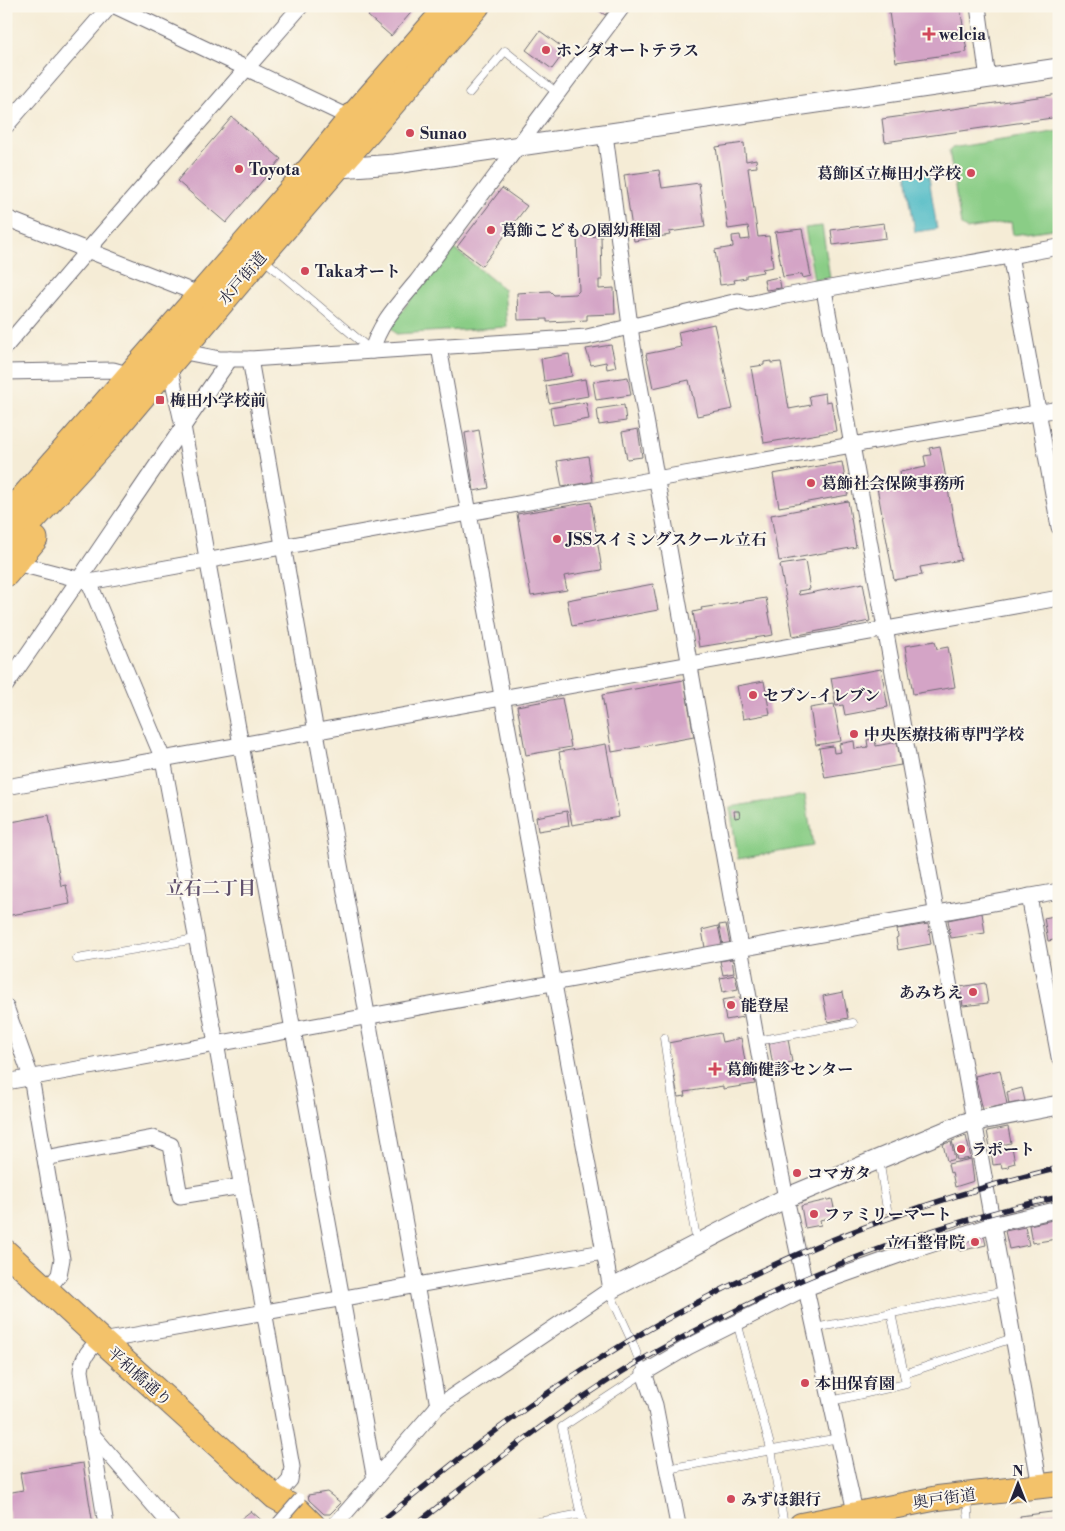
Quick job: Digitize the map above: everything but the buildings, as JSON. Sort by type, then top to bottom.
[{"type":"highway","name":"水戸街道","points":[[6,517],[309,170],[477,6]]},
{"type":"highway","name":"水戸街道","points":[[348,134],[442,8]]},
{"type":"highway","points":[[309,170],[339,168],[348,134]]},
{"type":"highway","name":"水戸街道","points":[[9,562],[64,503],[104,442],[260,257],[339,168]]},
{"type":"highway","points":[[6,498],[30,474],[83,428]]},
{"type":"main road","name":"平和橋通り","points":[[6,1252],[275,1497],[298,1510],[313,1525]]},
{"type":"main road","name":"奥戸街道","points":[[801,1525],[856,1520],[910,1503],[1049,1485]]},
{"type":"main road","name":"平和橋通り","points":[[275,1497],[286,1524]]},
{"type":"street","points":[[6,126],[110,6]]},
{"type":"street","points":[[114,6],[246,70],[348,134]]},
{"type":"street","points":[[6,346],[301,6]]},
{"type":"street","points":[[372,351],[375,338],[382,324],[623,6]]},
{"type":"street","points":[[978,6],[988,79]]},
{"type":"street","points":[[339,168],[396,164],[1059,68]]},
{"type":"street","points":[[605,134],[630,327],[757,1040],[786,1198],[856,1520]]},
{"type":"street","points":[[6,218],[201,295]]},
{"type":"street","points":[[375,1480],[207,561],[183,426],[175,358],[250,359],[587,337],[738,302],[749,304],[1059,247]]},
{"type":"street","points":[[1010,255],[1059,527]]},
{"type":"street","points":[[824,290],[1013,1338],[1049,1485]]},
{"type":"street","points":[[439,347],[611,1289]]},
{"type":"street","points":[[6,685],[85,580],[183,426],[230,359]]},
{"type":"street","points":[[250,359],[438,1406]]},
{"type":"street","points":[[6,372],[113,370],[131,374]]},
{"type":"street","points":[[9,562],[85,580],[207,561],[470,512],[1059,409]]},
{"type":"street","points":[[85,580],[163,759],[292,1467],[290,1480],[275,1497]]},
{"type":"street","points":[[6,787],[1059,598]]},
{"type":"street","points":[[6,1082],[554,984],[1028,896],[1059,892]]},
{"type":"street","points":[[1028,896],[1059,1057]]},
{"type":"street","points":[[6,1007],[31,1077],[62,1259],[59,1275],[47,1290]]},
{"type":"street","points":[[335,1525],[438,1406],[611,1289],[786,1198],[965,1123],[1059,1105]]},
{"type":"street","points":[[45,1158],[153,1138],[171,1145],[180,1196],[242,1186]]},
{"type":"street","points":[[678,1525],[655,1405],[644,1373],[688,1347],[806,1288],[992,1225],[1059,1209]]},
{"type":"street","points":[[106,1525],[81,1371],[81,1363],[90,1349],[101,1340],[264,1313],[603,1252]]},
{"type":"street","points":[[90,1432],[171,1525]]},
{"type":"street","points":[[286,1524],[299,1499]]},
{"type":"lane","points":[[469,93],[505,51],[557,93]]},
{"type":"lane","points":[[260,257],[372,351]]},
{"type":"lane","points":[[77,959],[196,939]]},
{"type":"lane","points":[[757,1040],[853,1023]]},
{"type":"lane","points":[[664,1038],[681,1154],[697,1243]]},
{"type":"lane","points":[[879,1159],[887,1209]]},
{"type":"lane","points":[[583,1525],[562,1427],[644,1373],[630,1335],[613,1300],[611,1289]]},
{"type":"lane","points":[[815,1328],[1005,1291]]},
{"type":"lane","points":[[831,1401],[906,1384],[891,1313]]},
{"type":"lane","points":[[737,1322],[771,1449],[784,1525]]},
{"type":"lane","points":[[904,1374],[1013,1338]]},
{"type":"lane","points":[[666,1469],[839,1438]]},
{"type":"lane","points":[[967,1495],[969,1525]]},
{"type":"lane","points":[[523,1525],[581,1514]]},
{"type":"green space","points":[[1059,131],[1059,228],[1013,235],[1011,222],[966,229],[961,225],[949,150],[951,148]]},
{"type":"green space","points":[[822,226],[830,278],[814,280],[805,228]]},
{"type":"green space","points":[[452,247],[504,289],[507,327],[396,334],[390,326]]},
{"type":"green space","points":[[805,795],[813,846],[738,859],[730,807]]},
{"type":"water","points":[[928,171],[937,229],[915,232],[906,174]]},
{"type":"railway","points":[[377,1525],[520,1412],[627,1342],[685,1309],[805,1251],[867,1226],[930,1204],[1059,1168]]},
{"type":"railway","points":[[415,1525],[506,1453],[576,1402],[613,1377],[697,1330],[795,1283],[881,1248],[969,1220],[1059,1197]]},
{"type":"place","name":"welcia","points":[[929,34]]},
{"type":"place","name":"ホンダオートテラス","points":[[546,50]]},
{"type":"place","name":"Sunao","points":[[410,133]]},
{"type":"place","name":"Toyota","points":[[239,169]]},
{"type":"place","name":"葛飾区立梅田小学校","points":[[971,173]]},
{"type":"place","name":"葛飾こどもの園幼稚園","points":[[491,230]]},
{"type":"place","name":"Takaオート","points":[[305,271]]},
{"type":"place","name":"梅田小学校前","points":[[160,400]]},
{"type":"place","name":"葛飾社会保険事務所","points":[[811,483]]},
{"type":"place","name":"JSSスイミングスクール立石","points":[[557,539]]},
{"type":"place","name":"セブン-イレブン","points":[[753,695]]},
{"type":"place","name":"中央医療技術専門学校","points":[[854,734]]},
{"type":"place","name":"あみちえ","points":[[973,992]]},
{"type":"place","name":"能登屋","points":[[731,1005]]},
{"type":"place","name":"葛飾健診センター","points":[[715,1069]]},
{"type":"place","name":"ラポート","points":[[961,1149]]},
{"type":"place","name":"コマガタ","points":[[797,1173]]},
{"type":"place","name":"ファミリーマート","points":[[814,1214]]},
{"type":"place","name":"立石整骨院","points":[[975,1242]]},
{"type":"place","name":"本田保育園","points":[[805,1383]]},
{"type":"place","name":"みずほ銀行","points":[[731,1499]]},
{"type":"district","name":"立石二丁目","points":[[211,888]]}]
